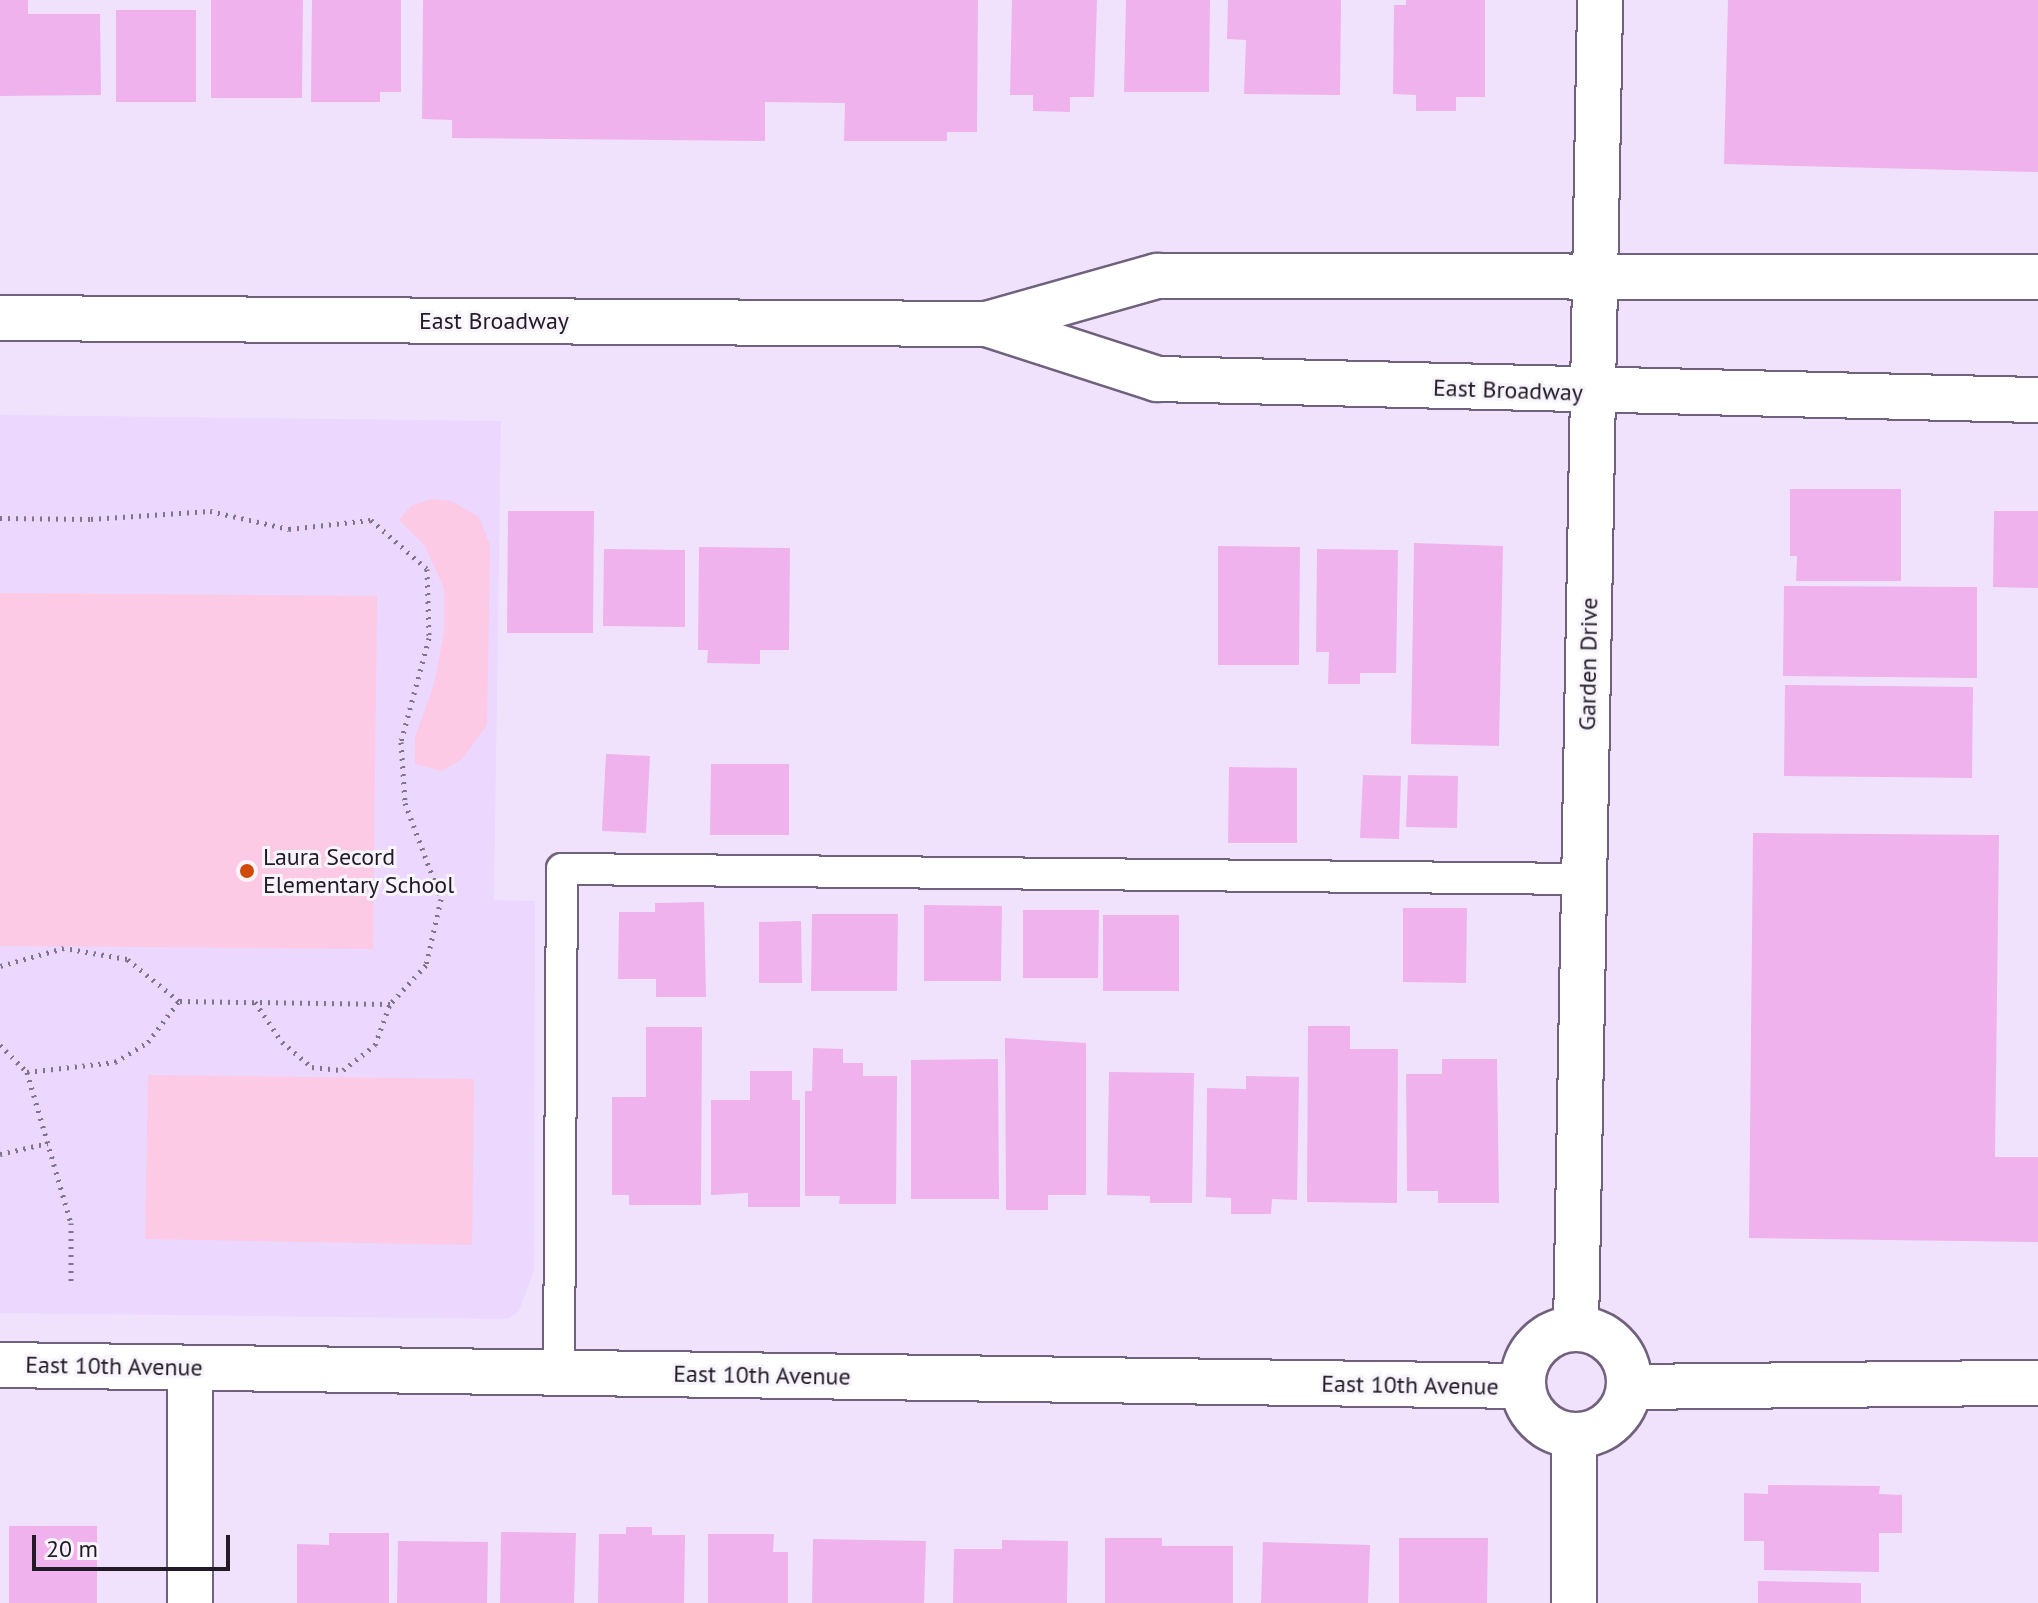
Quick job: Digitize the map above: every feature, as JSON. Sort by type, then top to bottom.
[{"type":"street","name":"Garden Drive","points":[[1576,1328],[1600,0]]},
{"type":"street","name":"East Broadway","points":[[0,318],[987,324],[1157,276],[1594,274],[2038,277]]},
{"type":"street","name":"East Broadway","points":[[987,324],[1157,379],[1591,392],[2038,400]]},
{"type":"street","points":[[1576,1328],[1609,1340],[1628,1370],[1629,1387],[1617,1416],[1590,1432],[1574,1435],[1535,1415],[1523,1386],[1532,1352],[1558,1332],[1576,1328]]},
{"type":"street","name":"East 10th Avenue","points":[[0,1365],[1523,1386]]},
{"type":"street","points":[[190,1368],[190,1603]]},
{"type":"street","points":[[1629,1387],[2038,1383]]},
{"type":"street","points":[[1574,1435],[1574,1603]]},
{"type":"lane","points":[[559,1372],[562,869],[1586,879]]},
{"type":"path","points":[[0,518],[91,519],[210,511],[289,529],[371,520],[427,569],[429,638],[401,742],[405,803],[441,899],[426,965],[390,1004],[375,1045],[343,1070],[312,1067],[282,1042],[254,1002]]},
{"type":"path","points":[[0,966],[64,948],[127,959],[179,1001],[390,1004]]},
{"type":"path","points":[[27,1072],[115,1062],[148,1042],[179,1001]]},
{"type":"path","points":[[0,1045],[27,1072],[71,1223],[71,1285]]},
{"type":"path","points":[[0,1154],[48,1143]]},
{"type":"shaded area","name":"Laura Secord Elementary School","points":[[0,415],[501,421],[494,900],[535,901],[534,1271],[519,1311],[508,1319],[0,1313]]},
{"type":"shaded area","points":[[432,499],[451,501],[479,517],[490,545],[487,725],[462,759],[442,771],[415,764],[415,737],[434,685],[444,632],[444,588],[425,546],[399,520],[411,506]]},
{"type":"shaded area","points":[[0,593],[377,596],[373,949],[0,946]]},
{"type":"shaded area","points":[[148,1075],[474,1079],[472,1245],[145,1239]]},
{"type":"building","points":[[0,0],[28,0],[28,14],[100,14],[101,95],[0,96]]},
{"type":"building","points":[[211,0],[303,0],[302,98],[211,98]]},
{"type":"building","points":[[312,0],[401,0],[401,92],[380,92],[380,102],[311,102]]},
{"type":"building","points":[[423,0],[978,0],[977,132],[947,132],[947,141],[844,141],[845,103],[765,102],[765,141],[452,138],[452,120],[422,119]]},
{"type":"building","points":[[1012,0],[1097,0],[1094,97],[1070,97],[1070,112],[1033,111],[1033,95],[1010,95]]},
{"type":"building","points":[[1126,0],[1210,0],[1209,92],[1124,92]]},
{"type":"building","points":[[1228,0],[1341,0],[1340,95],[1244,94],[1246,40],[1227,39]]},
{"type":"building","points":[[1406,0],[1485,0],[1485,97],[1456,97],[1456,111],[1416,111],[1416,95],[1393,94],[1394,5],[1406,5]]},
{"type":"building","points":[[1728,0],[2038,0],[2038,172],[1724,164]]},
{"type":"building","points":[[116,10],[196,10],[196,102],[116,102]]},
{"type":"building","points":[[1790,489],[1901,489],[1901,581],[1796,581],[1797,556],[1790,556]]},
{"type":"building","points":[[508,511],[594,511],[593,633],[507,633]]},
{"type":"building","points":[[1994,511],[2038,511],[2038,588],[1993,587]]},
{"type":"building","points":[[1414,543],[1503,546],[1499,746],[1411,744]]},
{"type":"building","points":[[1218,546],[1300,547],[1299,665],[1218,665]]},
{"type":"building","points":[[699,547],[790,548],[789,650],[760,650],[760,664],[707,663],[708,650],[698,650]]},
{"type":"building","points":[[604,549],[685,550],[685,627],[603,626]]},
{"type":"building","points":[[1317,549],[1398,550],[1396,673],[1360,673],[1360,684],[1328,684],[1329,652],[1316,652]]},
{"type":"building","points":[[1784,586],[1977,587],[1977,678],[1783,676]]},
{"type":"building","points":[[1785,685],[1973,687],[1972,778],[1784,776]]},
{"type":"building","points":[[606,754],[650,756],[646,833],[602,831]]},
{"type":"building","points":[[711,764],[789,764],[789,835],[710,835]]},
{"type":"building","points":[[1229,767],[1297,768],[1297,843],[1228,843]]},
{"type":"building","points":[[1363,775],[1401,776],[1399,839],[1360,838]]},
{"type":"building","points":[[1408,775],[1458,776],[1457,828],[1406,827]]},
{"type":"building","points":[[1753,833],[1999,835],[1995,1157],[2038,1157],[2038,1242],[1749,1238]]},
{"type":"building","points":[[704,902],[706,997],[656,997],[656,979],[618,979],[619,912],[655,912],[655,903]]},
{"type":"building","points":[[924,905],[1002,906],[1001,981],[924,981]]},
{"type":"building","points":[[1403,908],[1467,908],[1466,983],[1403,982]]},
{"type":"building","points":[[1023,910],[1099,910],[1098,978],[1023,978]]},
{"type":"building","points":[[812,914],[898,914],[897,991],[811,991]]},
{"type":"building","points":[[1103,915],[1179,915],[1179,991],[1103,991]]},
{"type":"building","points":[[801,921],[802,983],[759,983],[759,922]]},
{"type":"building","points":[[1308,1026],[1350,1026],[1350,1049],[1398,1049],[1397,1203],[1307,1202]]},
{"type":"building","points":[[646,1027],[702,1027],[701,1205],[629,1205],[629,1195],[612,1195],[612,1097],[646,1097]]},
{"type":"building","points":[[1005,1038],[1086,1043],[1086,1195],[1048,1195],[1048,1210],[1006,1210]]},
{"type":"building","points":[[813,1048],[843,1049],[843,1063],[863,1063],[863,1076],[897,1076],[896,1204],[839,1204],[840,1196],[805,1196],[805,1091],[812,1091]]},
{"type":"building","points":[[998,1059],[999,1199],[911,1199],[911,1060]]},
{"type":"building","points":[[1442,1059],[1497,1059],[1499,1203],[1438,1203],[1438,1191],[1407,1191],[1406,1074],[1442,1074]]},
{"type":"building","points":[[750,1071],[792,1071],[792,1100],[800,1100],[800,1207],[748,1207],[748,1193],[711,1195],[711,1100],[750,1100]]},
{"type":"building","points":[[1109,1072],[1194,1073],[1192,1203],[1150,1203],[1150,1196],[1107,1195]]},
{"type":"building","points":[[1246,1076],[1299,1077],[1297,1200],[1272,1199],[1271,1214],[1231,1214],[1231,1198],[1206,1197],[1207,1088],[1246,1089]]},
{"type":"building","points":[[1768,1485],[1880,1486],[1879,1494],[1902,1495],[1902,1533],[1879,1533],[1879,1572],[1764,1570],[1764,1541],[1744,1541],[1744,1493],[1768,1494]]},
{"type":"building","points":[[9,1526],[97,1526],[97,1603],[9,1603]]},
{"type":"building","points":[[626,1527],[652,1527],[652,1535],[685,1535],[684,1603],[598,1603],[599,1534],[626,1534]]},
{"type":"building","points":[[501,1532],[576,1533],[574,1603],[500,1603]]},
{"type":"building","points":[[329,1533],[389,1533],[389,1603],[297,1603],[297,1544],[329,1545]]},
{"type":"building","points":[[708,1534],[774,1534],[773,1552],[788,1552],[788,1603],[708,1603]]},
{"type":"building","points":[[1105,1538],[1162,1538],[1162,1546],[1233,1546],[1233,1603],[1105,1603]]},
{"type":"building","points":[[1399,1538],[1488,1538],[1487,1603],[1399,1603]]},
{"type":"building","points":[[813,1539],[926,1541],[924,1603],[812,1603]]},
{"type":"building","points":[[1002,1540],[1068,1541],[1067,1603],[953,1603],[954,1549],[1002,1549]]},
{"type":"building","points":[[398,1541],[488,1542],[487,1603],[397,1603]]},
{"type":"building","points":[[1263,1542],[1370,1545],[1368,1603],[1261,1603]]},
{"type":"building","points":[[1758,1581],[1861,1583],[1861,1603],[1758,1603]]},
{"type":"place","name":"Laura Secord Elementary School","points":[[247,871]]}]
